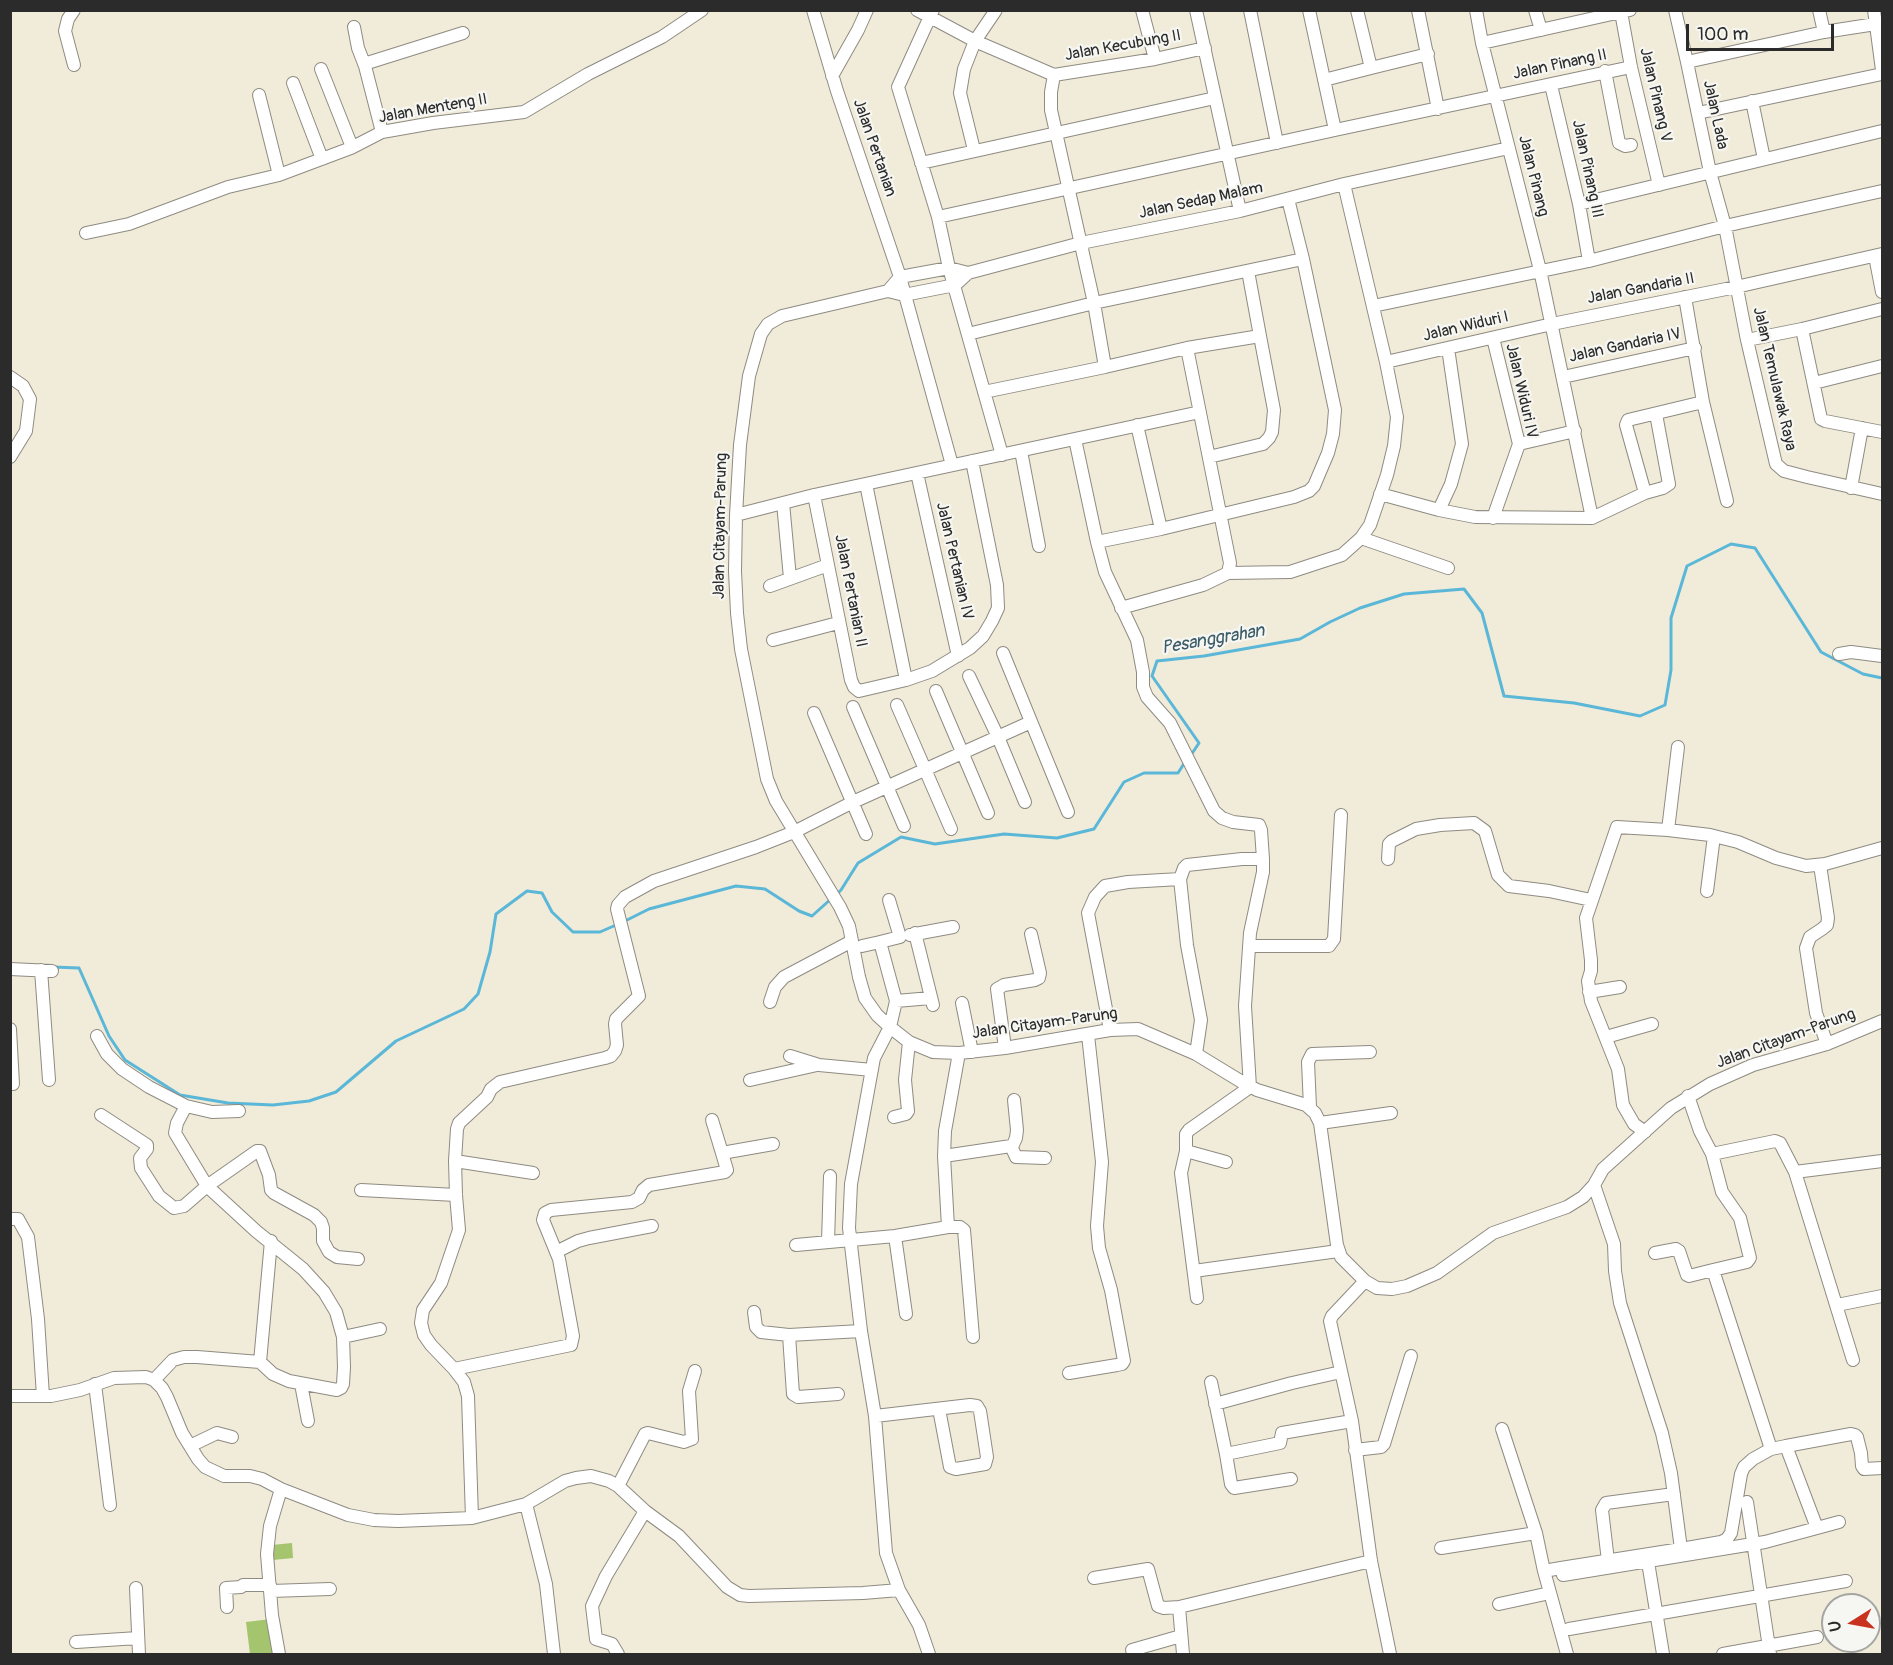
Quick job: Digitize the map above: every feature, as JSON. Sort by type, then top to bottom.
[{"type":"street","points":[[74,10],[68,19],[65,31],[74,65]]},
{"type":"street","name":"Jalan Menteng II","points":[[86,233],[129,224],[228,187],[279,175],[352,147],[382,132],[524,112],[588,74],[662,37],[702,10]]},
{"type":"street","name":"Jalan Pertanian","points":[[813,10],[832,76],[900,277],[952,465]]},
{"type":"street","points":[[832,76],[867,10]]},
{"type":"street","name":"Jalan Kecubung II","points":[[916,10],[932,13],[975,41],[1054,75],[1155,59],[1205,48]]},
{"type":"street","points":[[974,150],[960,93],[964,69],[975,41],[996,10]]},
{"type":"street","points":[[1142,10],[1155,59]]},
{"type":"street","points":[[1196,10],[1240,211]]},
{"type":"street","points":[[1250,10],[1277,143]]},
{"type":"street","points":[[1309,10],[1335,130]]},
{"type":"street","points":[[1357,10],[1371,68]]},
{"type":"street","points":[[1418,10],[1438,109]]},
{"type":"street","points":[[1476,10],[1482,43],[1497,96]]},
{"type":"street","points":[[1535,10],[1541,30]]},
{"type":"street","name":"Jalan Lada","points":[[1674,10],[1710,172],[1725,226]]},
{"type":"street","points":[[1819,10],[1824,32]]},
{"type":"street","points":[[1698,113],[1882,72],[1879,24],[1874,10]]},
{"type":"street","points":[[1482,43],[1626,11]]},
{"type":"street","name":"Jalan Pinang V","points":[[1626,11],[1631,67],[1659,185]]},
{"type":"street","points":[[932,13],[898,87],[938,217],[949,268],[1002,454]]},
{"type":"street","points":[[1687,62],[1824,32],[1879,24]]},
{"type":"street","points":[[354,27],[382,132]]},
{"type":"street","points":[[364,64],[463,33]]},
{"type":"street","points":[[1324,80],[1428,54]]},
{"type":"street","name":"Jalan Pinang II","points":[[938,217],[1631,67]]},
{"type":"street","points":[[321,69],[352,147]]},
{"type":"street","points":[[1605,71],[1619,143],[1625,146],[1631,145]]},
{"type":"street","points":[[1054,75],[1051,110],[1055,134],[1094,303],[1105,367]]},
{"type":"street","points":[[293,83],[322,159]]},
{"type":"street","name":"Jalan Pinang III","points":[[1551,85],[1579,204],[1589,261]]},
{"type":"street","points":[[259,96],[279,175]]},
{"type":"street","name":"Jalan Pinang","points":[[1497,96],[1552,324],[1592,518]]},
{"type":"street","points":[[921,163],[1215,98]]},
{"type":"street","points":[[1752,101],[1764,159]]},
{"type":"street","points":[[1579,204],[1882,131]]},
{"type":"street","name":"Jalan Sedap Malam","points":[[900,277],[949,268],[968,273],[1081,243],[1240,211],[1344,184],[1509,148]]},
{"type":"street","points":[[1121,608],[1203,585],[1228,573],[1290,572],[1342,555],[1370,525],[1395,446],[1396,417],[1386,362],[1344,184]]},
{"type":"street","points":[[1373,306],[1539,267],[1589,261],[1725,226],[1882,191]]},
{"type":"street","points":[[1097,542],[1294,497],[1309,491],[1314,486],[1328,453],[1333,434],[1335,411],[1288,199]]},
{"type":"street","name":"Jalan Temulawak Raya","points":[[1725,226],[1747,340],[1776,464],[1780,469],[1882,494]]},
{"type":"street","points":[[1879,255],[1882,291]]},
{"type":"street","name":"Jalan Gandaria II","points":[[1552,324],[1879,255]]},
{"type":"street","points":[[968,334],[1094,303],[1303,259]]},
{"type":"street","points":[[1209,457],[1263,444],[1272,432],[1274,410],[1248,271]]},
{"type":"street","points":[[904,295],[955,285],[968,273]]},
{"type":"street","points":[[888,291],[900,277]]},
{"type":"street","name":"Jalan Citayam-Parung","points":[[904,295],[888,291],[782,315],[768,324],[758,344],[749,376],[740,445],[736,515],[736,613],[767,779],[776,801],[829,888],[849,926],[857,944],[859,977],[866,998],[877,1015],[890,1027],[909,1042],[933,1052],[966,1052],[1005,1048],[1110,1030],[1138,1029],[1196,1054],[1250,1087],[1302,1102],[1310,1107]]},
{"type":"street","points":[[1685,297],[1704,402],[1727,501]]},
{"type":"street","points":[[1747,340],[1882,309]]},
{"type":"street","name":"Jalan Widuri I","points":[[1386,362],[1552,324]]},
{"type":"street","points":[[1802,329],[1821,418],[1825,422],[1882,432]]},
{"type":"street","points":[[984,392],[1187,348],[1260,336]]},
{"type":"street","name":"Jalan Widuri IV","points":[[1493,338],[1520,444],[1493,518]]},
{"type":"street","points":[[1187,348],[1230,563],[1228,573]]},
{"type":"street","points":[[1438,510],[1451,484],[1462,444],[1448,348]]},
{"type":"street","name":"Jalan Gandaria IV","points":[[1563,377],[1695,348]]},
{"type":"street","points":[[1814,383],[1882,366]]},
{"type":"street","points":[[10,377],[23,386],[30,399],[26,431],[10,457]]},
{"type":"street","points":[[1645,493],[1626,425],[1628,420],[1704,402]]},
{"type":"street","points":[[736,515],[814,495],[1200,412]]},
{"type":"street","points":[[1380,494],[1438,510],[1475,517],[1592,518],[1645,493],[1667,487],[1669,481],[1656,414]]},
{"type":"street","points":[[1137,425],[1161,529]]},
{"type":"street","points":[[1851,488],[1862,428]]},
{"type":"street","points":[[1520,444],[1575,431]]},
{"type":"street","points":[[1075,439],[1105,572],[1137,639],[1143,672],[1143,687],[1147,697],[1170,723],[1214,811],[1222,818],[1233,822],[1259,825],[1261,830],[1263,872],[1250,933],[1245,1006],[1250,1087],[1186,1134],[1186,1151],[1181,1173],[1197,1298]]},
{"type":"street","points":[[1021,451],[1039,546]]},
{"type":"street","points":[[866,484],[906,680],[932,671],[970,648],[983,636],[998,608],[998,595],[972,461]]},
{"type":"street","name":"Jalan Pertanian IV","points":[[917,473],[958,656]]},
{"type":"street","name":"Jalan Pertanian II","points":[[814,495],[838,623],[854,687],[859,691],[906,680]]},
{"type":"street","points":[[783,503],[790,578]]},
{"type":"street","points":[[1361,537],[1448,568]]},
{"type":"street","points":[[770,586],[828,564]]},
{"type":"street","points":[[773,640],[838,623]]},
{"type":"street","points":[[1839,654],[1851,652],[1882,656]]},
{"type":"street","points":[[1004,653],[1068,812]]},
{"type":"street","points":[[969,676],[1025,802]]},
{"type":"street","points":[[936,691],[988,813]]},
{"type":"street","points":[[897,705],[951,829]]},
{"type":"street","points":[[853,707],[904,826]]},
{"type":"street","points":[[814,713],[866,834]]},
{"type":"street","points":[[472,1518],[468,1396],[464,1382],[431,1345],[424,1335],[421,1323],[423,1310],[441,1283],[459,1230],[455,1161],[459,1123],[500,1082],[605,1058],[611,1056],[615,1051],[617,1046],[616,1019],[639,996],[617,909],[618,904],[625,897],[654,882],[794,832],[887,786],[1031,722]]},
{"type":"street","points":[[1668,830],[1678,747]]},
{"type":"street","points":[[1249,946],[1329,946],[1334,939],[1341,815]]},
{"type":"street","points":[[1388,859],[1389,844],[1416,829],[1474,823],[1485,831],[1498,875],[1509,886],[1549,891],[1591,900]]},
{"type":"street","points":[[1645,1132],[1634,1124],[1623,1105],[1620,1097],[1618,1069],[1593,1009],[1589,992],[1591,960],[1586,918],[1617,827],[1714,836],[1806,866],[1820,865],[1882,848]]},
{"type":"street","points":[[1707,891],[1714,836]]},
{"type":"street","points":[[1196,1054],[1200,1020],[1187,945],[1180,879],[1187,865],[1263,859]]},
{"type":"street","points":[[1820,865],[1827,924],[1809,937],[1806,948],[1816,1012],[1827,1044]]},
{"type":"street","points":[[1110,1030],[1088,913],[1095,897],[1105,886],[1128,882],[1180,879]]},
{"type":"street","points":[[889,900],[900,936]]},
{"type":"street","points":[[770,1002],[775,987],[784,977],[857,944],[880,942],[900,936],[953,927]]},
{"type":"street","points":[[896,1000],[932,1001],[915,933]]},
{"type":"street","points":[[1005,1048],[998,988],[1039,978],[1040,973],[1031,934]]},
{"type":"street","points":[[880,942],[896,1000],[890,1027],[879,1047],[872,1070],[851,1184],[850,1241],[874,1416],[886,1553],[899,1590],[919,1625],[929,1654]]},
{"type":"street","points":[[10,969],[47,971],[49,1080]]},
{"type":"street","points":[[1589,992],[1620,987]]},
{"type":"street","points":[[948,1227],[945,1131],[966,1052],[962,1003]]},
{"type":"street","name":"Jalan Citayam-Parung","points":[[1338,1251],[1346,1263],[1365,1281],[1377,1288],[1392,1289],[1407,1286],[1437,1272],[1493,1233],[1567,1207],[1583,1197],[1594,1185],[1603,1169],[1671,1108],[1688,1096],[1753,1065],[1827,1044],[1882,1022]]},
{"type":"street","points":[[1606,1037],[1652,1024]]},
{"type":"street","points":[[10,1029],[13,1083]]},
{"type":"street","points":[[1069,1373],[1122,1364],[1124,1361],[1111,1290],[1099,1248],[1097,1226],[1102,1162],[1088,1035]]},
{"type":"street","points":[[97,1036],[106,1054],[122,1069],[149,1088],[186,1106],[212,1112],[239,1111]]},
{"type":"street","points":[[894,1117],[906,1114],[908,1111],[904,1080],[909,1042]]},
{"type":"street","points":[[1194,1271],[1338,1251],[1320,1123],[1310,1107],[1308,1062],[1312,1054],[1370,1052]]},
{"type":"street","points":[[790,1056],[819,1065],[872,1070]]},
{"type":"street","points":[[750,1080],[819,1065]]},
{"type":"street","points":[[1655,1252],[1676,1249],[1679,1251],[1689,1276],[1747,1262],[1750,1258],[1740,1218],[1722,1192],[1712,1154],[1700,1131],[1688,1096]]},
{"type":"street","points":[[1014,1100],[1017,1130],[1012,1147],[1016,1158],[1045,1158]]},
{"type":"street","points":[[154,1380],[173,1360],[184,1357],[260,1362],[280,1377],[301,1384],[337,1390],[341,1388],[345,1367],[343,1337],[336,1312],[324,1292],[303,1269],[272,1241],[256,1231],[207,1186],[175,1133],[177,1123],[186,1106]]},
{"type":"street","points":[[1320,1123],[1391,1113]]},
{"type":"street","points":[[101,1115],[147,1145],[147,1149],[140,1158],[141,1167],[159,1196],[174,1208],[184,1206],[207,1186],[257,1150],[260,1151],[269,1175],[271,1190],[314,1215],[321,1222],[323,1241],[329,1252],[337,1257],[358,1259]]},
{"type":"street","points":[[454,1369],[571,1346],[573,1336],[559,1259],[543,1220],[544,1215],[546,1212],[632,1202],[639,1198],[649,1185],[725,1172],[727,1170],[712,1120]]},
{"type":"street","points":[[1712,1154],[1777,1141],[1781,1144],[1795,1172],[1853,1360]]},
{"type":"street","points":[[722,1153],[773,1144]]},
{"type":"street","points":[[944,1156],[1012,1147]]},
{"type":"street","points":[[1186,1151],[1226,1162]]},
{"type":"street","points":[[455,1161],[533,1173]]},
{"type":"street","points":[[1795,1172],[1882,1161]]},
{"type":"street","points":[[828,1242],[830,1176]]},
{"type":"street","points":[[1594,1185],[1614,1244],[1620,1303],[1662,1433],[1674,1494],[1681,1549]]},
{"type":"street","points":[[360,1190],[456,1195]]},
{"type":"street","points":[[10,1219],[18,1219],[28,1237],[39,1319],[43,1396]]},
{"type":"street","points":[[556,1252],[589,1238],[651,1226]]},
{"type":"street","points":[[796,1245],[850,1241],[960,1227],[964,1230],[974,1337]]},
{"type":"street","points":[[895,1236],[906,1314]]},
{"type":"street","points":[[260,1362],[272,1241]]},
{"type":"street","points":[[1713,1270],[1771,1449]]},
{"type":"street","points":[[1365,1281],[1330,1321],[1352,1420],[1371,1561],[1390,1654]]},
{"type":"street","points":[[1837,1305],[1882,1296]]},
{"type":"street","points":[[754,1312],[756,1327],[761,1332],[789,1335],[861,1331]]},
{"type":"street","points":[[343,1337],[380,1329]]},
{"type":"street","points":[[789,1335],[793,1394],[798,1397],[838,1394]]},
{"type":"street","points":[[1355,1450],[1381,1448],[1384,1444],[1411,1356]]},
{"type":"street","points":[[618,1486],[648,1432],[684,1442],[692,1439],[689,1391],[695,1371]]},
{"type":"street","points":[[1215,1404],[1341,1372]]},
{"type":"street","points":[[10,1396],[68,1393],[114,1378],[146,1377],[154,1380],[162,1388],[182,1433],[205,1467],[224,1476],[250,1476],[262,1479],[281,1490],[348,1515],[374,1520],[398,1521],[472,1518],[526,1504],[565,1481],[591,1476],[618,1486],[645,1511],[679,1536],[727,1587],[740,1595],[899,1590]]},
{"type":"street","points":[[1210,1382],[1231,1484],[1234,1488],[1291,1479]]},
{"type":"street","points":[[95,1384],[110,1505]]},
{"type":"street","points":[[301,1384],[308,1421]]},
{"type":"street","points":[[874,1416],[939,1408],[970,1405],[979,1408],[987,1458],[985,1464],[956,1469],[950,1467],[939,1408]]},
{"type":"street","points":[[1226,1454],[1280,1443],[1282,1433],[1352,1420]]},
{"type":"street","points":[[1502,1429],[1536,1533],[1567,1654]]},
{"type":"street","points":[[190,1446],[217,1433],[232,1437]]},
{"type":"street","points":[[1544,1571],[1681,1549],[1727,1539],[1731,1533],[1741,1473],[1753,1459],[1771,1449],[1855,1435],[1864,1469],[1882,1468]]},
{"type":"street","points":[[1786,1446],[1816,1528]]},
{"type":"street","points":[[1739,1483],[1759,1543],[1761,1596],[1769,1651]]},
{"type":"street","points":[[279,1654],[272,1615],[267,1538],[281,1490]]},
{"type":"street","points":[[1608,1561],[1602,1510],[1606,1503],[1674,1494]]},
{"type":"street","points":[[526,1504],[546,1584],[554,1654]]},
{"type":"street","points":[[618,1654],[612,1644],[596,1639],[592,1606],[606,1576],[645,1511]]},
{"type":"street","points":[[1561,1568],[1563,1575],[1648,1562],[1759,1543],[1839,1522]]},
{"type":"street","points":[[1442,1548],[1536,1533]]},
{"type":"street","points":[[1094,1578],[1148,1569],[1158,1606],[1161,1608],[1179,1607],[1371,1561]]},
{"type":"street","points":[[1648,1562],[1663,1654]]},
{"type":"street","points":[[1569,1629],[1846,1581]]},
{"type":"street","points":[[227,1608],[226,1588],[243,1585],[330,1589]]},
{"type":"street","points":[[135,1588],[139,1654]]},
{"type":"street","points":[[1499,1604],[1550,1593]]},
{"type":"street","points":[[1179,1607],[1183,1654]]},
{"type":"street","points":[[1132,1650],[1181,1636]]},
{"type":"street","points":[[1723,1654],[1769,1651],[1817,1637]]},
{"type":"street","points":[[76,1642],[138,1638]]},
{"type":"green space","points":[[292,1543],[293,1558],[273,1560],[272,1545]]},
{"type":"green space","points":[[271,1619],[277,1652],[250,1654],[246,1622]]},
{"type":"waterway","name":"Pesanggrahan","points":[[1191,755],[1199,743],[1152,676],[1157,661],[1204,656],[1300,639],[1360,608],[1404,594],[1464,589],[1482,613],[1504,696],[1574,703],[1640,716],[1665,705],[1671,670],[1671,618],[1687,566],[1731,544],[1755,548],[1821,652],[1863,674],[1882,678]]},
{"type":"waterway","name":"Pesanggrahan","points":[[837,894],[858,863],[901,837],[935,844],[1004,834],[1057,838],[1094,829],[1124,782],[1144,773],[1178,773],[1185,762]]},
{"type":"waterway","name":"Pesanggrahan","points":[[625,921],[649,909],[736,886],[765,889],[799,911],[812,916],[832,898]]},
{"type":"waterway","name":"Pesanggrahan","points":[[53,967],[79,968],[109,1036],[125,1060],[180,1095],[228,1103],[273,1105],[309,1101],[336,1092],[396,1041],[464,1009],[478,994],[490,952],[496,914],[527,891],[542,893],[552,912],[573,932],[600,932],[616,925]]}]
